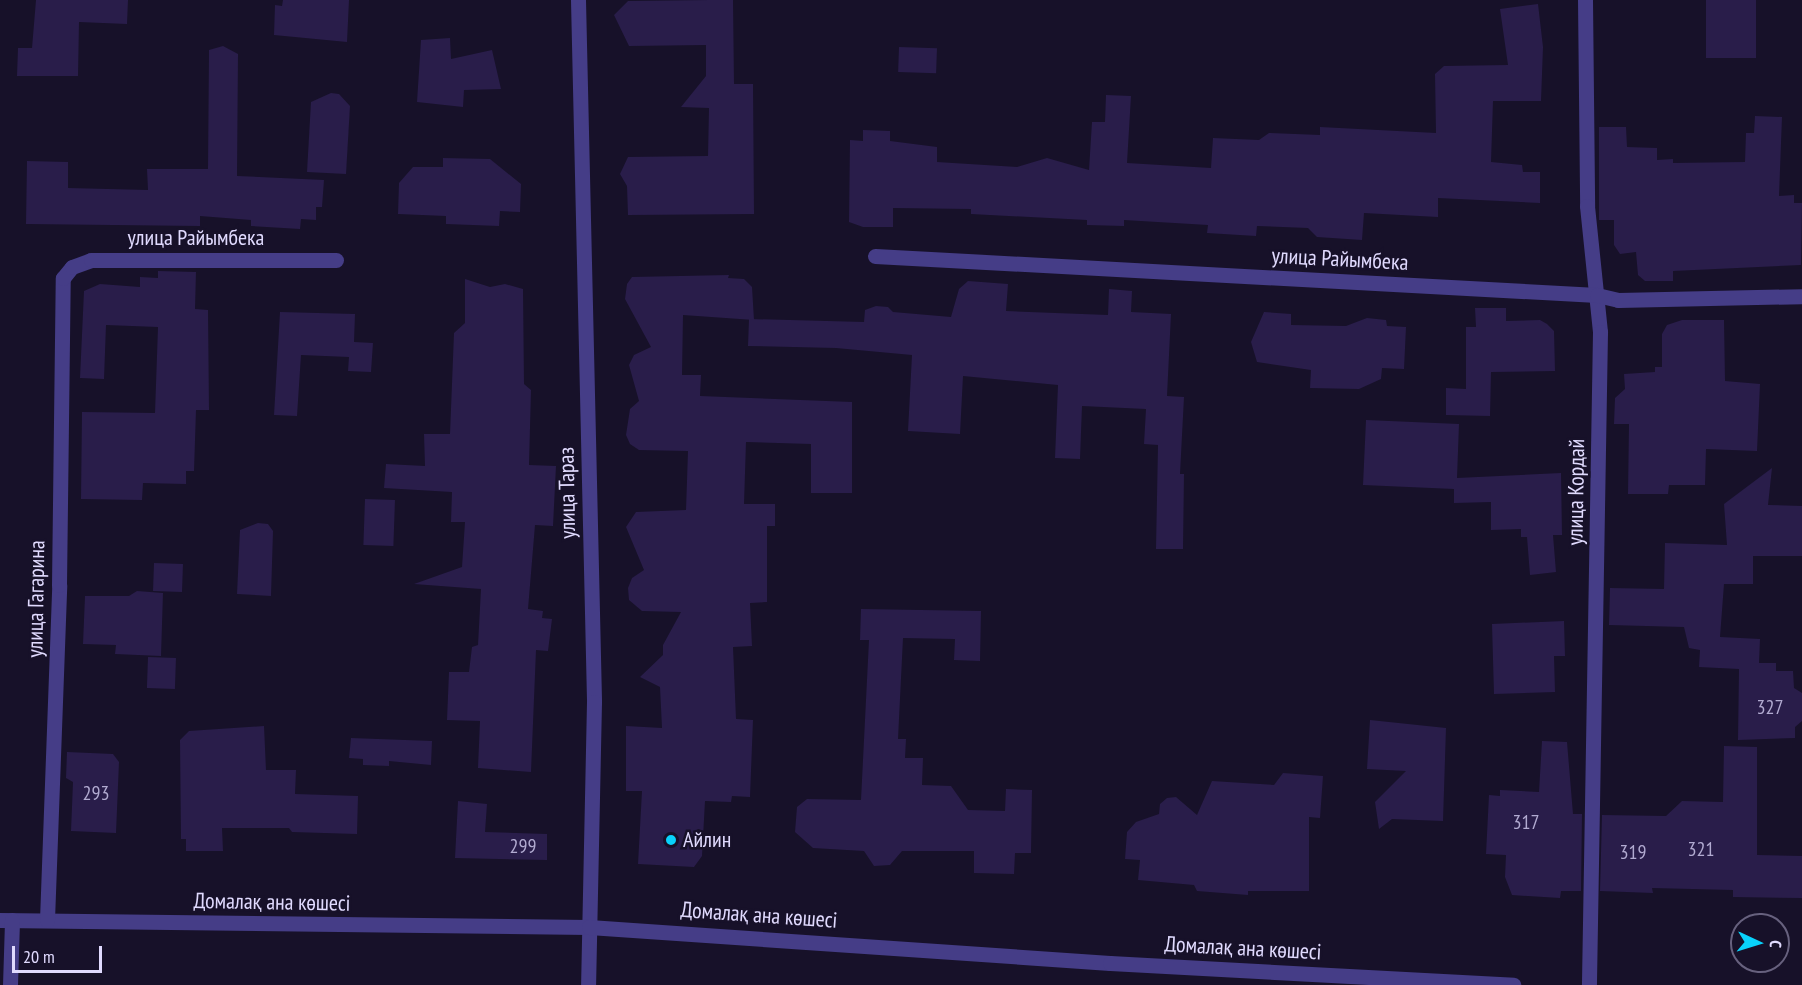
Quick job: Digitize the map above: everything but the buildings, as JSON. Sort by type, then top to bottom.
[{"type":"street","name":"улица Тараз","points":[[578,0],[594,702],[588,985]]},
{"type":"street","name":"улица Кордай","points":[[1585,0],[1587,206],[1597,295],[1597,671],[1589,985]]},
{"type":"street","name":"улица Райымбека","points":[[875,256],[1597,295],[1618,300],[1802,296]]},
{"type":"street","name":"улица Райымбека","points":[[63,278],[72,267],[91,260],[336,260]]},
{"type":"street","name":"улица Гагарина","points":[[47,920],[59,585],[63,278]]},
{"type":"street","name":"Домалақ ана көшесі","points":[[6,920],[589,927],[1110,963],[1514,985]]},
{"type":"street","points":[[6,920],[10,985]]},
{"type":"place","name":"Айлин","points":[[671,840]]}]
